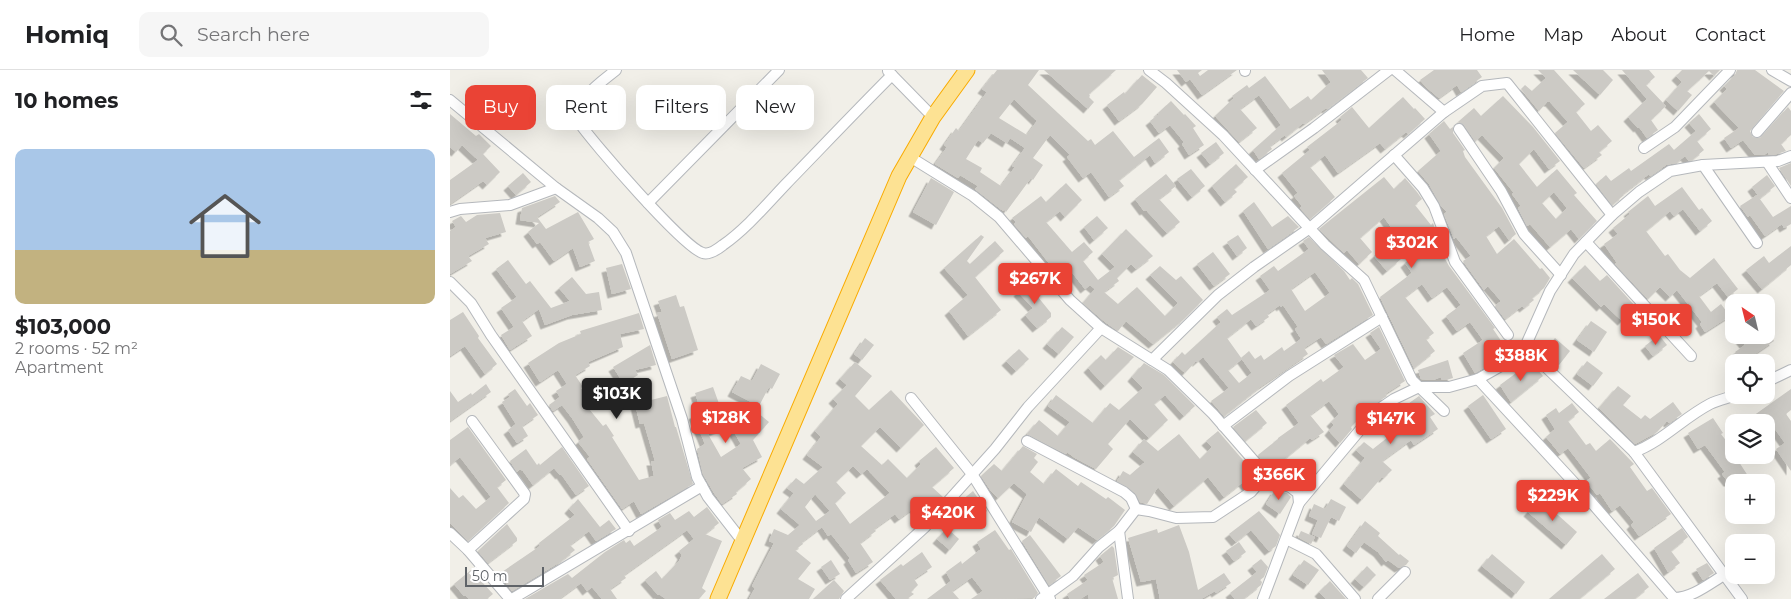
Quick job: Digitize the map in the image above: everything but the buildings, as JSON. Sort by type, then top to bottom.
[{"type":"highway","points":[[718,599],[899,176],[933,116],[967,70]]},
{"type":"street","points":[[616,70],[592,90],[581,104],[578,121],[589,137],[648,202],[693,248],[703,254],[710,253],[723,245],[761,210],[890,72],[933,116]]},
{"type":"street","points":[[648,202],[779,70]]},
{"type":"street","points":[[1149,70],[1223,135],[1310,228],[1364,280],[1412,380],[1444,411]]},
{"type":"street","points":[[1255,170],[1314,128],[1389,70]]},
{"type":"street","points":[[1395,70],[1444,112]]},
{"type":"street","points":[[1644,148],[1676,127],[1730,70]]},
{"type":"street","points":[[1772,70],[1791,81]]},
{"type":"street","points":[[1152,360],[1218,294],[1254,266],[1310,228],[1444,112],[1482,86],[1506,83],[1612,215]]},
{"type":"street","points":[[1757,132],[1791,93]]},
{"type":"street","points":[[450,100],[556,188],[598,218],[613,232],[626,253],[682,419],[697,477],[708,497],[743,542]]},
{"type":"street","points":[[1459,129],[1501,191],[1524,234],[1561,275]]},
{"type":"street","points":[[1394,155],[1423,188],[1434,206],[1455,262],[1508,335]]},
{"type":"street","points":[[1263,599],[1299,503],[1375,412],[1394,399],[1419,387],[1449,387],[1478,379],[1517,357],[1525,347],[1550,291],[1574,254],[1612,215],[1670,171],[1704,165],[1778,161],[1791,156]]},
{"type":"street","points":[[910,157],[973,196],[999,217],[1070,300],[1101,328],[1168,370],[1223,426],[1265,476],[1274,482],[1290,486],[1298,493],[1299,503]]},
{"type":"street","points":[[1766,162],[1791,198]]},
{"type":"street","points":[[1704,165],[1757,243]]},
{"type":"street","points":[[450,212],[460,209],[510,205],[556,188]]},
{"type":"street","points":[[1586,242],[1691,356]]},
{"type":"street","points":[[450,282],[471,303],[491,335],[629,531]]},
{"type":"street","points":[[1223,426],[1289,376],[1382,317]]},
{"type":"street","points":[[846,599],[925,527],[995,448],[1028,407],[1101,328]]},
{"type":"street","points":[[1525,347],[1634,452],[1742,599]]},
{"type":"street","points":[[1775,378],[1791,370]]},
{"type":"street","points":[[1478,379],[1580,488],[1674,598],[1682,598],[1694,593],[1724,575]]},
{"type":"street","points":[[911,398],[972,474],[1046,597],[1073,576],[1099,547],[1119,531],[1136,509]]},
{"type":"street","points":[[1634,452],[1656,442],[1712,404],[1725,399]]},
{"type":"street","points":[[468,550],[524,499],[525,494],[472,422]]},
{"type":"street","points":[[1027,441],[1124,492],[1136,509]]},
{"type":"street","points":[[1136,509],[1176,518],[1213,517],[1251,492],[1265,476]]},
{"type":"street","points":[[450,534],[468,550],[511,599],[629,531],[702,486]]},
{"type":"street","points":[[1119,531],[1128,599]]},
{"type":"street","points":[[1286,539],[1316,554],[1355,599]]},
{"type":"street","points":[[1378,599],[1405,572]]}]
